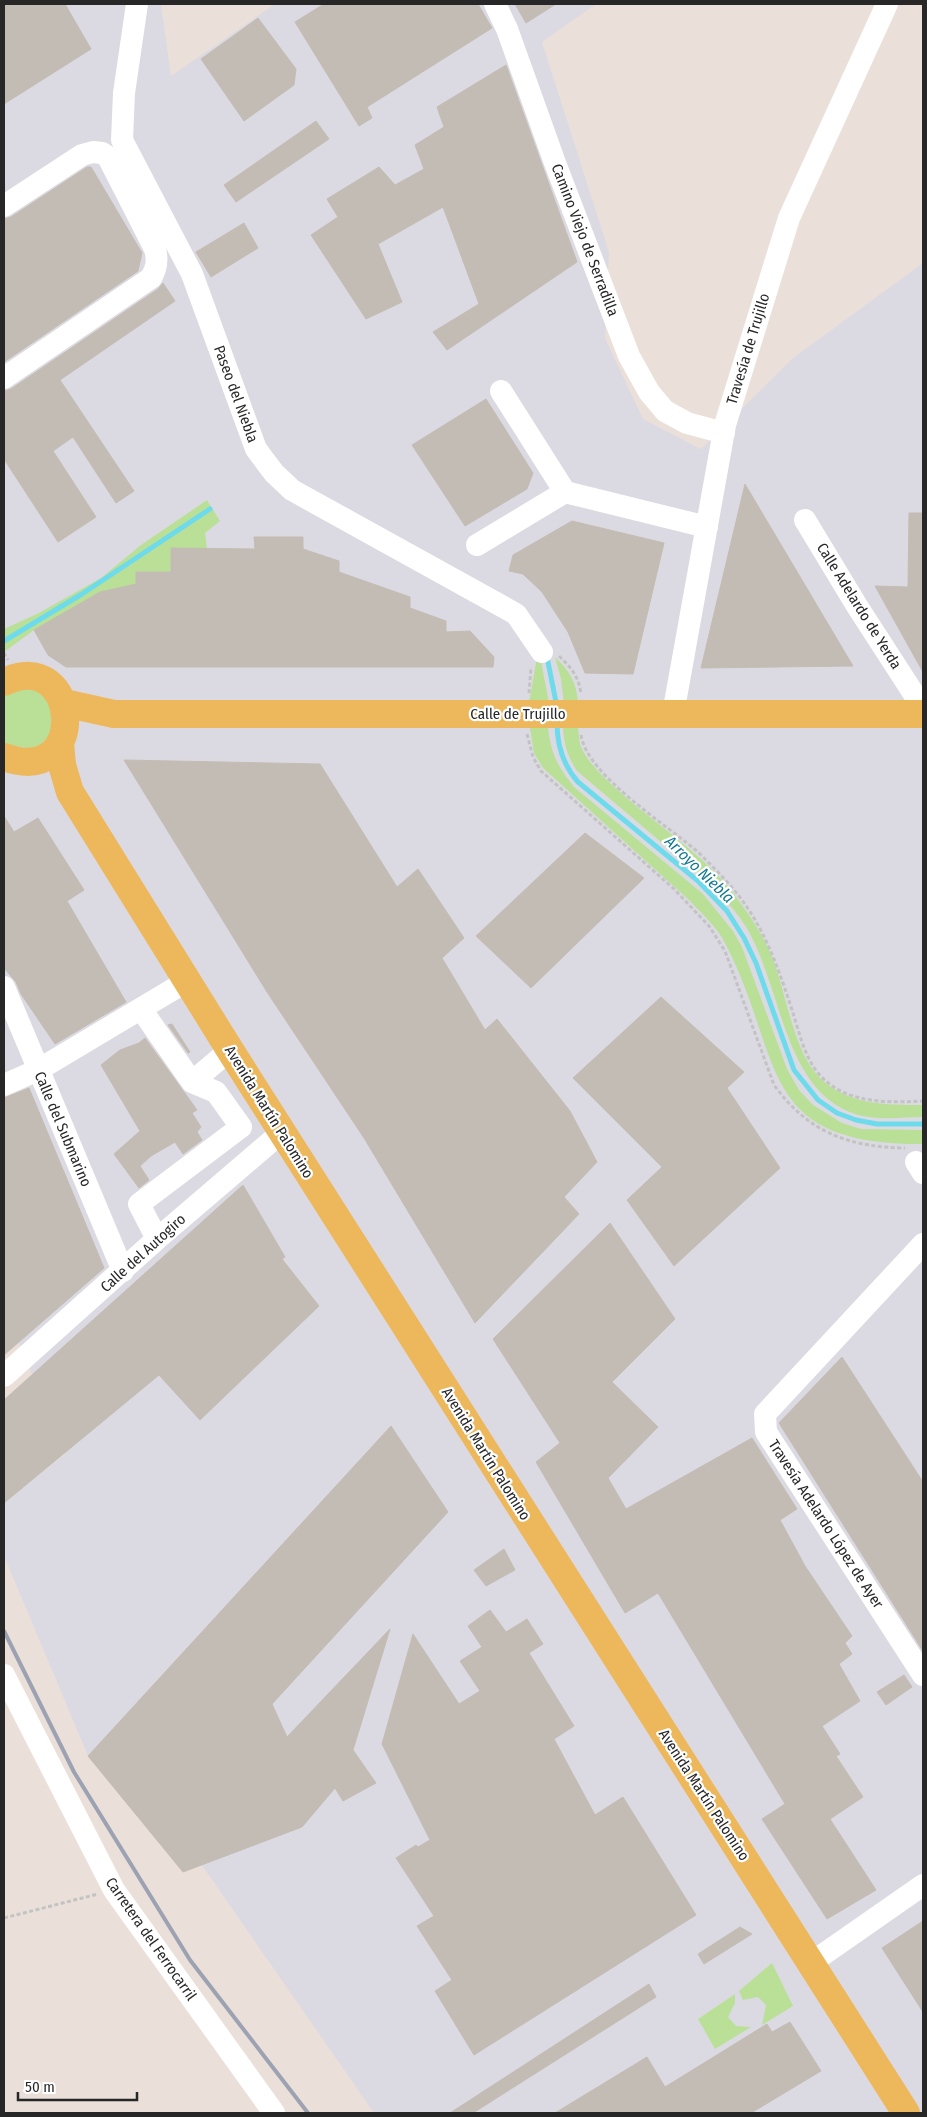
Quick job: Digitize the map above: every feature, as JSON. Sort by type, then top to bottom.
[{"type":"main road","points":[[6,668],[46,682],[57,691],[63,724],[41,758],[16,759]]},
{"type":"main road","name":"Calle de Trujillo","points":[[63,724],[114,714],[674,714],[921,701]]},
{"type":"main road","name":"Avenida Martín Palomino","points":[[63,724],[70,792],[230,1050],[906,2113]]},
{"type":"main road","name":"Avenida Martín Palomino","points":[[16,759],[70,792]]},
{"type":"street","name":"Paseo del Niebla","points":[[137,4],[124,92],[122,140],[192,274],[256,449],[274,473],[292,490],[516,614],[542,652]]},
{"type":"street","name":"Camino Viejo de Serradilla","points":[[495,4],[507,29],[555,163],[629,356],[649,392],[665,411],[687,423],[724,433]]},
{"type":"street","name":"Travesía de Trujillo","points":[[674,714],[724,433],[789,218],[887,4]]},
{"type":"street","points":[[4,206],[82,155],[102,153],[108,157],[155,249],[158,260],[152,278],[4,378]]},
{"type":"street","points":[[501,391],[565,492],[707,527]]},
{"type":"street","points":[[477,545],[565,492]]},
{"type":"street","name":"Calle Adelardo de Yerda","points":[[806,520],[921,701]]},
{"type":"street","points":[[4,1085],[38,1070],[187,981]]},
{"type":"street","name":"Calle del Submarino","points":[[4,987],[123,1271]]},
{"type":"street","points":[[141,1009],[192,1082],[216,1092],[259,1152]]},
{"type":"street","points":[[192,1082],[230,1050]]},
{"type":"street","points":[[158,1239],[139,1204],[241,1127]]},
{"type":"street","name":"Calle del Autogiro","points":[[4,1376],[184,1216],[282,1132]]},
{"type":"street","points":[[174,1179],[184,1216]]},
{"type":"street","name":"Travesía Adelardo López de Ayer","points":[[923,1244],[766,1414],[766,1432],[923,1675]]},
{"type":"street","name":"Carretera del Ferrocarril","points":[[4,1675],[114,1890],[274,2113]]},
{"type":"street","points":[[811,1963],[923,1885]]},
{"type":"path","points":[[918,1161],[878,1147],[850,1142],[828,1133],[804,1118],[774,1086],[725,951],[709,926],[674,889],[541,771],[532,757],[528,743],[532,662],[530,656],[552,649],[570,666],[579,679],[582,744],[599,768],[645,810],[699,853],[730,884],[750,912],[774,956],[807,1055],[817,1073],[844,1093],[866,1100],[923,1101]]},
{"type":"path","points":[[4,1918],[114,1890]]},
{"type":"shaded area","points":[[4,4],[161,4],[171,76],[275,4],[596,4],[542,42],[609,252],[605,338],[643,419],[701,449],[793,358],[923,263],[923,2113],[374,2113],[117,1743],[159,1679],[88,1756],[4,1556],[4,1503],[65,1454],[4,1307]]},
{"type":"green space","points":[[207,500],[220,521],[205,533],[207,549],[171,572],[136,572],[136,584],[34,630],[4,652],[4,629],[39,613],[101,578],[141,545]]},
{"type":"green space","points":[[540,656],[549,703],[529,703],[537,657]]},
{"type":"green space","points":[[555,657],[571,677],[576,689],[578,703],[564,703],[561,679]]},
{"type":"green space","points":[[36,689],[51,702],[52,733],[36,749],[4,745],[4,694],[7,691]]},
{"type":"green space","points":[[530,728],[548,728],[556,760],[574,787],[703,894],[733,931],[742,947],[787,1069],[799,1090],[813,1105],[842,1123],[861,1129],[923,1130],[923,1144],[868,1140],[829,1129],[802,1111],[783,1087],[769,1057],[744,985],[718,931],[689,900],[543,768],[534,753]]},
{"type":"green space","points":[[563,728],[578,728],[579,740],[584,754],[599,772],[635,805],[694,853],[734,894],[754,922],[770,952],[796,1036],[810,1066],[820,1078],[843,1094],[868,1102],[895,1105],[923,1105],[923,1117],[880,1118],[855,1114],[830,1101],[811,1081],[796,1056],[754,941],[740,918],[703,877],[577,771],[567,751]]},
{"type":"green space","points":[[772,1963],[793,2006],[762,2025],[766,2005],[758,1997],[743,2000],[739,1991]]},
{"type":"green space","points":[[735,1994],[735,2003],[728,2017],[736,2026],[751,2027],[715,2049],[698,2019]]},
{"type":"building","points":[[4,4],[65,4],[91,49],[4,104]]},
{"type":"building","points":[[324,4],[478,4],[492,28],[367,107],[372,118],[359,126],[295,22]]},
{"type":"building","points":[[515,4],[556,4],[526,23]]},
{"type":"building","points":[[258,18],[296,69],[294,85],[244,121],[201,59]]},
{"type":"building","points":[[506,65],[577,262],[447,350],[433,332],[479,304],[443,207],[378,244],[402,302],[366,319],[311,235],[338,217],[327,199],[379,167],[395,185],[424,169],[415,145],[444,127],[437,107]]},
{"type":"building","points":[[316,121],[329,139],[236,202],[224,185]]},
{"type":"building","points":[[87,167],[91,167],[142,253],[138,271],[4,362],[4,219],[11,217]]},
{"type":"building","points":[[244,223],[258,248],[211,277],[196,252]]},
{"type":"building","points":[[163,283],[175,301],[60,380],[134,491],[116,503],[73,437],[53,451],[96,517],[58,542],[4,459],[4,391],[11,389],[158,289]]},
{"type":"building","points":[[486,399],[533,473],[527,489],[465,526],[412,445]]},
{"type":"building","points":[[745,484],[853,666],[701,668]]},
{"type":"building","points":[[909,513],[923,513],[923,672],[875,586],[908,587]]},
{"type":"building","points":[[572,521],[664,543],[633,674],[585,673],[568,632],[542,592],[523,574],[509,571],[513,555]]},
{"type":"building","points":[[254,537],[303,537],[303,549],[339,561],[339,572],[410,597],[410,608],[446,621],[446,632],[470,631],[494,657],[493,667],[66,667],[48,655],[34,630],[100,592],[136,584],[136,572],[171,572],[171,548],[255,549]]},
{"type":"building","points":[[124,760],[320,764],[397,887],[418,869],[464,938],[442,958],[485,1030],[497,1019],[570,1111],[597,1162],[564,1197],[579,1214],[475,1323],[364,1138],[267,992]]},
{"type":"building","points":[[4,816],[14,832],[38,818],[84,890],[67,901],[126,1002],[55,1044],[21,994],[16,982],[4,968]]},
{"type":"building","points":[[585,833],[644,878],[531,988],[476,936]]},
{"type":"building","points":[[661,997],[744,1072],[727,1088],[780,1168],[674,1266],[627,1200],[662,1167],[573,1078]]},
{"type":"building","points":[[172,1024],[190,1052],[188,1053],[168,1025]]},
{"type":"building","points":[[145,1038],[197,1110],[192,1113],[201,1127],[197,1132],[202,1140],[183,1154],[175,1142],[151,1156],[140,1166],[149,1180],[139,1188],[114,1154],[140,1131],[101,1065],[120,1050],[139,1043]]},
{"type":"building","points":[[29,1088],[104,1268],[4,1355],[4,1098]]},
{"type":"building","points":[[243,1185],[285,1257],[282,1259],[319,1306],[200,1420],[159,1375],[4,1503],[4,1400]]},
{"type":"building","points":[[610,1223],[675,1319],[612,1382],[658,1427],[608,1478],[626,1509],[752,1438],[797,1509],[780,1520],[805,1566],[852,1636],[845,1643],[852,1654],[839,1664],[860,1701],[822,1726],[840,1754],[836,1756],[863,1797],[830,1819],[876,1890],[827,1919],[762,1819],[785,1804],[658,1593],[625,1613],[536,1462],[560,1443],[493,1339]]},
{"type":"building","points":[[842,1357],[923,1482],[923,1651],[779,1423]]},
{"type":"building","points":[[391,1426],[448,1512],[272,1704],[287,1737],[390,1629],[353,1750],[376,1783],[343,1801],[335,1788],[302,1827],[183,1872],[88,1756]]},
{"type":"building","points":[[504,1549],[515,1570],[486,1586],[474,1570]]},
{"type":"building","points":[[490,1610],[506,1632],[527,1619],[543,1644],[529,1653],[574,1726],[554,1739],[595,1815],[623,1797],[696,1915],[474,2055],[435,1991],[452,1980],[417,1926],[434,1916],[396,1858],[416,1845],[418,1847],[430,1840],[382,1744],[413,1634],[459,1704],[480,1691],[460,1661],[482,1647],[468,1626]]},
{"type":"building","points":[[904,1675],[912,1687],[886,1705],[877,1692]]},
{"type":"building","points":[[923,1921],[923,2012],[882,1948]]},
{"type":"building","points":[[740,1927],[752,1934],[704,1964],[698,1954]]},
{"type":"building","points":[[649,1984],[656,1997],[473,2113],[450,2113]]},
{"type":"building","points":[[790,2022],[821,2071],[751,2113],[555,2113],[647,2057],[665,2087],[767,2024],[772,2032]]},
{"type":"waterway","points":[[4,641],[82,594],[210,509]]},
{"type":"waterway","name":"Arroyo Niebla","points":[[547,657],[557,707]]},
{"type":"waterway","name":"Arroyo Niebla","points":[[557,723],[558,740],[562,755],[568,769],[578,782],[698,881],[727,911],[744,938],[756,963],[794,1070],[818,1100],[837,1113],[856,1120],[877,1124],[923,1124]]},
{"type":"railway","points":[[4,1631],[74,1772],[190,1960],[308,2113]]}]
